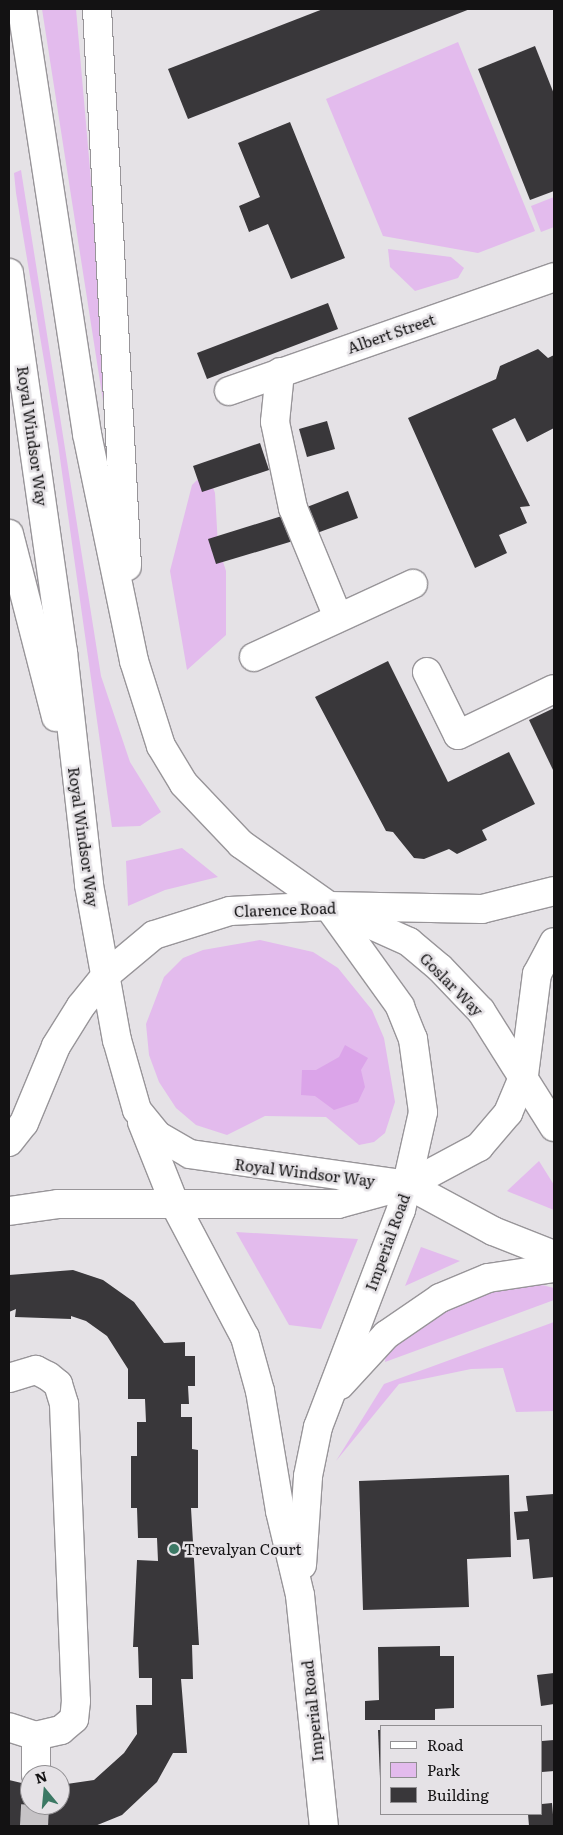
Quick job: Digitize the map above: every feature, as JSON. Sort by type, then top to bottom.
[{"type":"main road","points":[[22,9],[87,434],[129,633],[158,736],[184,784],[242,844],[329,906]]},
{"type":"main road","points":[[98,9],[126,506],[129,633]]},
{"type":"main road","name":"Royal Windsor Way","points":[[9,273],[62,642],[77,794],[117,1040],[137,1110],[157,1135],[190,1154],[404,1197],[489,1228],[554,1255]]},
{"type":"main road","name":"Albert Street","points":[[229,391],[554,277]]},
{"type":"main road","points":[[280,372],[275,422],[293,508],[338,617]]},
{"type":"main road","points":[[9,534],[77,794]]},
{"type":"main road","points":[[254,657],[338,617],[414,584]]},
{"type":"main road","points":[[427,672],[458,735],[554,689]]},
{"type":"main road","name":"Clarence Road","points":[[9,1142],[24,1123],[56,1046],[106,975],[154,936],[196,918],[243,909],[329,906],[482,909],[554,891]]},
{"type":"main road","name":"Goslar Way","points":[[329,906],[409,942],[440,968],[481,1011],[524,1076],[554,1128]]},
{"type":"main road","name":"Imperial Road","points":[[300,1595],[308,1476],[328,1398],[404,1197],[423,1112],[412,1039],[382,975],[329,906]]},
{"type":"main road","points":[[9,1211],[103,1204],[338,1204],[404,1197],[479,1147],[508,1113],[524,1076],[537,974],[554,942]]},
{"type":"main road","name":"Imperial Road","points":[[137,1110],[175,1205],[245,1337],[300,1595],[324,1826]]},
{"type":"main road","points":[[328,1398],[386,1335],[440,1298],[488,1278],[554,1268]]},
{"type":"main road","points":[[9,1378],[36,1370],[58,1384],[67,1436],[76,1701],[74,1719],[61,1730],[36,1736],[9,1727]]},
{"type":"main road","points":[[36,1736],[36,1765]]},
{"type":"green space","points":[[42,9],[76,9],[110,399],[103,401]]},
{"type":"green space","points":[[458,42],[535,231],[478,253],[383,236],[326,99]]},
{"type":"green space","points":[[21,170],[101,676],[130,762],[161,812],[140,826],[112,827],[58,444],[16,193],[14,173]]},
{"type":"green space","points":[[554,197],[554,227],[541,232],[531,206]]},
{"type":"green space","points":[[388,249],[451,257],[464,268],[458,278],[415,291],[390,267]]},
{"type":"green space","points":[[207,470],[215,493],[218,546],[226,571],[226,635],[187,670],[170,571],[192,485]]},
{"type":"green space","points":[[182,848],[218,877],[165,890],[128,906],[126,861]]},
{"type":"green space","points":[[260,940],[313,952],[338,968],[372,1010],[384,1038],[395,1102],[385,1133],[374,1142],[359,1145],[326,1117],[265,1116],[227,1135],[196,1125],[176,1108],[159,1082],[149,1055],[146,1024],[164,977],[183,958],[203,950]]},
{"type":"green space","points":[[539,1161],[554,1185],[554,1210],[507,1191]]},
{"type":"green space","points":[[236,1232],[358,1239],[321,1329],[289,1325]]},
{"type":"green space","points":[[421,1247],[460,1261],[405,1286]]},
{"type":"green space","points":[[542,1285],[554,1288],[554,1300],[385,1362],[386,1353],[420,1317],[502,1289]]},
{"type":"green space","points":[[554,1322],[554,1411],[516,1412],[503,1368],[471,1369],[399,1384],[336,1461],[384,1384]]},
{"type":"shaded area","points":[[345,1045],[368,1058],[361,1070],[365,1087],[358,1102],[334,1110],[315,1096],[301,1095],[302,1070],[316,1070],[339,1057]]},
{"type":"building","points":[[323,9],[470,9],[188,119],[168,69]]},
{"type":"building","points":[[535,46],[554,94],[554,191],[530,200],[478,69]]},
{"type":"building","points":[[290,122],[345,258],[291,279],[268,224],[249,232],[239,206],[260,197],[238,143]]},
{"type":"building","points":[[328,303],[338,329],[207,379],[197,353]]},
{"type":"building","points":[[538,349],[548,358],[554,355],[554,428],[527,442],[515,418],[492,429],[530,506],[520,507],[527,523],[499,535],[507,553],[475,568],[408,418],[496,379],[500,366]]},
{"type":"building","points":[[327,421],[335,449],[307,457],[299,429]]},
{"type":"building","points":[[260,443],[269,470],[202,492],[193,466]]},
{"type":"building","points":[[348,491],[358,518],[317,533],[307,507]]},
{"type":"building","points":[[285,515],[293,541],[216,564],[208,539]]},
{"type":"building","points":[[388,661],[448,782],[509,752],[535,804],[482,830],[487,840],[457,854],[449,849],[424,859],[414,858],[393,832],[386,831],[315,697]]},
{"type":"building","points":[[554,708],[554,772],[529,720]]},
{"type":"building","name":"Trevalyan Court","points":[[73,1270],[103,1280],[134,1302],[164,1343],[185,1342],[185,1356],[195,1356],[195,1386],[188,1386],[189,1404],[181,1404],[181,1417],[192,1417],[192,1449],[198,1450],[198,1508],[191,1508],[199,1645],[192,1645],[193,1679],[181,1679],[187,1753],[173,1753],[157,1782],[122,1815],[95,1826],[9,1826],[9,1780],[20,1783],[20,1815],[70,1815],[70,1784],[94,1780],[124,1753],[137,1734],[136,1705],[152,1705],[152,1678],[139,1678],[138,1647],[133,1647],[137,1560],[158,1561],[157,1538],[138,1538],[137,1508],[131,1508],[131,1456],[137,1456],[137,1422],[146,1422],[145,1399],[128,1399],[128,1369],[107,1336],[86,1321],[71,1316],[71,1319],[15,1317],[16,1309],[9,1312],[9,1275]]},
{"type":"building","points":[[509,1475],[511,1557],[467,1559],[469,1607],[363,1610],[359,1481]]},
{"type":"building","points":[[554,1494],[554,1577],[533,1579],[529,1539],[517,1540],[514,1512],[528,1511],[526,1496]]},
{"type":"building","points":[[440,1646],[440,1656],[454,1656],[454,1708],[435,1709],[435,1720],[365,1720],[365,1701],[379,1700],[378,1647]]},
{"type":"building","points":[[554,1673],[554,1704],[541,1706],[537,1675]]},
{"type":"building","points":[[378,1730],[380,1730],[380,1778]]},
{"type":"building","points":[[554,1740],[554,1771],[543,1772],[543,1741]]},
{"type":"building","points":[[552,1803],[554,1826],[529,1826],[528,1815],[543,1815],[543,1804]]},
{"type":"tunnel","points":[[34,1826],[35,1815]]},
{"type":"place","name":"Trevalyan Court","points":[[174,1549]]}]
